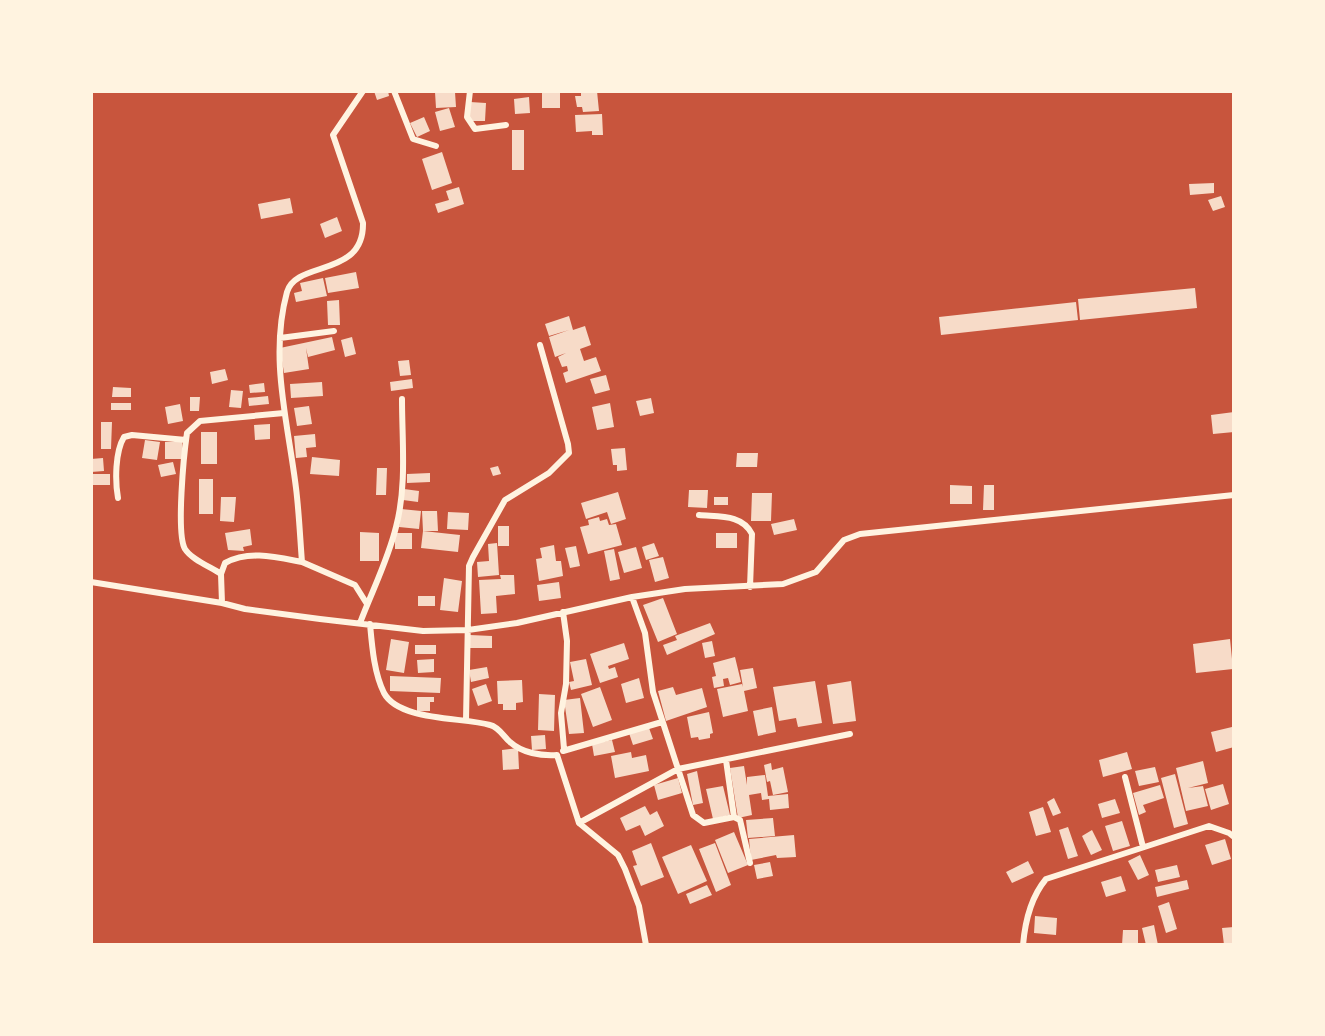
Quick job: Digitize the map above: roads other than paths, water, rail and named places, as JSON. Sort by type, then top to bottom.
[{"type":"street","points":[[302,562],[296,489],[279,367],[280,338],[288,289],[294,281],[340,263],[356,248],[363,232],[363,223],[333,135],[363,91]]},
{"type":"street","points":[[394,91],[413,139],[436,146]]},
{"type":"street","points":[[470,91],[467,117],[475,130],[506,125]]},
{"type":"street","points":[[280,338],[334,331]]},
{"type":"street","points":[[466,720],[469,566],[505,500],[548,473],[569,453],[540,345]]},
{"type":"street","points":[[360,623],[387,558],[397,525],[402,484],[402,399]]},
{"type":"street","points":[[221,574],[184,547],[181,524],[186,440],[190,429],[200,421],[285,413]]},
{"type":"street","points":[[118,498],[116,485],[124,437],[132,435],[186,440]]},
{"type":"street","points":[[91,582],[245,609],[423,631],[468,630],[517,623],[632,597],[685,589],[783,584],[816,572],[844,540],[860,534],[1234,495]]},
{"type":"street","points":[[699,515],[739,519],[749,529],[752,534],[750,587]]},
{"type":"street","points":[[222,603],[221,574],[225,563],[242,556],[272,556],[302,562],[355,585],[367,604]]},
{"type":"street","points":[[632,597],[645,634],[653,692],[693,815],[698,821],[707,822],[734,817]]},
{"type":"street","points":[[563,612],[567,641],[566,684],[561,713],[565,749]]},
{"type":"street","points":[[370,624],[374,657],[385,694],[396,705],[414,713],[495,726],[512,744],[526,751],[556,755],[565,749],[662,722]]},
{"type":"street","points":[[579,822],[678,769],[850,734]]},
{"type":"street","points":[[556,755],[579,822],[618,855],[639,906],[646,945]]},
{"type":"street","points":[[726,760],[734,817],[742,823],[750,863]]},
{"type":"street","points":[[1125,776],[1143,847]]},
{"type":"street","points":[[1023,945],[1026,920],[1046,879],[1209,826],[1234,837]]}]
